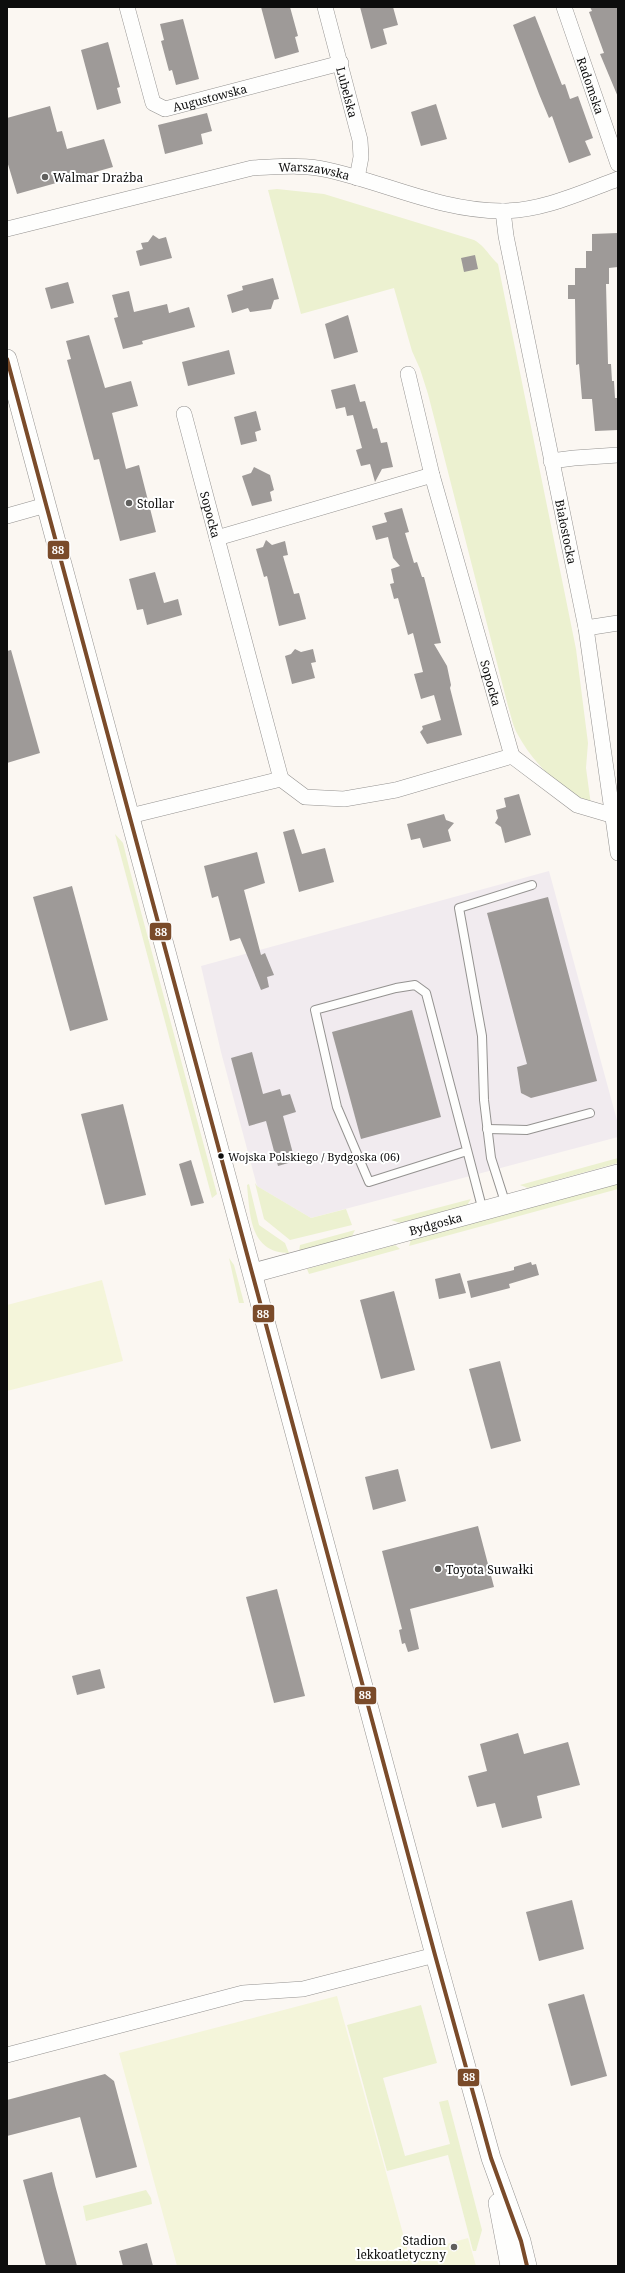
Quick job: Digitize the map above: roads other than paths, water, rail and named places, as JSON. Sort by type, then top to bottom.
[{"type":"street","name":"Augustowska","points":[[127,7],[153,103],[165,109],[341,63]]},
{"type":"street","name":"Lubelska","points":[[325,7],[341,63],[360,140],[361,156],[357,178]]},
{"type":"street","name":"Radomska","points":[[564,7],[618,164]]},
{"type":"street","name":"Warszawska","points":[[7,229],[252,168],[316,168],[467,209],[503,211],[544,206],[618,179]]},
{"type":"street","name":"Białostocka","points":[[503,211],[506,236],[586,628],[611,816],[618,853]]},
{"type":"street","points":[[7,359],[435,1955],[491,2158],[520,2241],[527,2266]]},
{"type":"street","name":"Sopocka","points":[[408,374],[432,475],[512,756]]},
{"type":"street","name":"Sopocka","points":[[184,414],[281,779]]},
{"type":"street","points":[[551,461],[618,455]]},
{"type":"street","points":[[217,538],[432,475]]},
{"type":"street","points":[[7,516],[46,505]]},
{"type":"street","points":[[586,628],[618,623]]},
{"type":"street","points":[[130,816],[281,779],[305,797],[344,799],[396,790],[512,756],[577,805],[611,816]]},
{"type":"street","name":"Bydgoska","points":[[252,1274],[618,1174]]},
{"type":"street","points":[[7,2055],[243,1993],[303,1989],[435,1955]]},
{"type":"street","points":[[491,2158],[504,2246],[510,2266]]},
{"type":"lane","points":[[506,1204],[491,1158],[484,1100],[482,1036],[459,908],[532,884]]},
{"type":"lane","points":[[467,1151],[369,1182],[337,1107],[315,1010],[396,988],[415,985],[426,993],[483,1211]]},
{"type":"lane","points":[[487,1129],[527,1130],[590,1113]]},
{"type":"place","name":"Walmar Drażba","points":[[45,177]]},
{"type":"place","name":"Stollar","points":[[129,503]]},
{"type":"place","name":"Wojska Polskiego / Bydgoska (06)","points":[[221,1156]]},
{"type":"place","name":"Toyota Suwałki","points":[[438,1569]]},
{"type":"place","name":"Stadion lekkoatletyczny","points":[[454,2247]]}]
